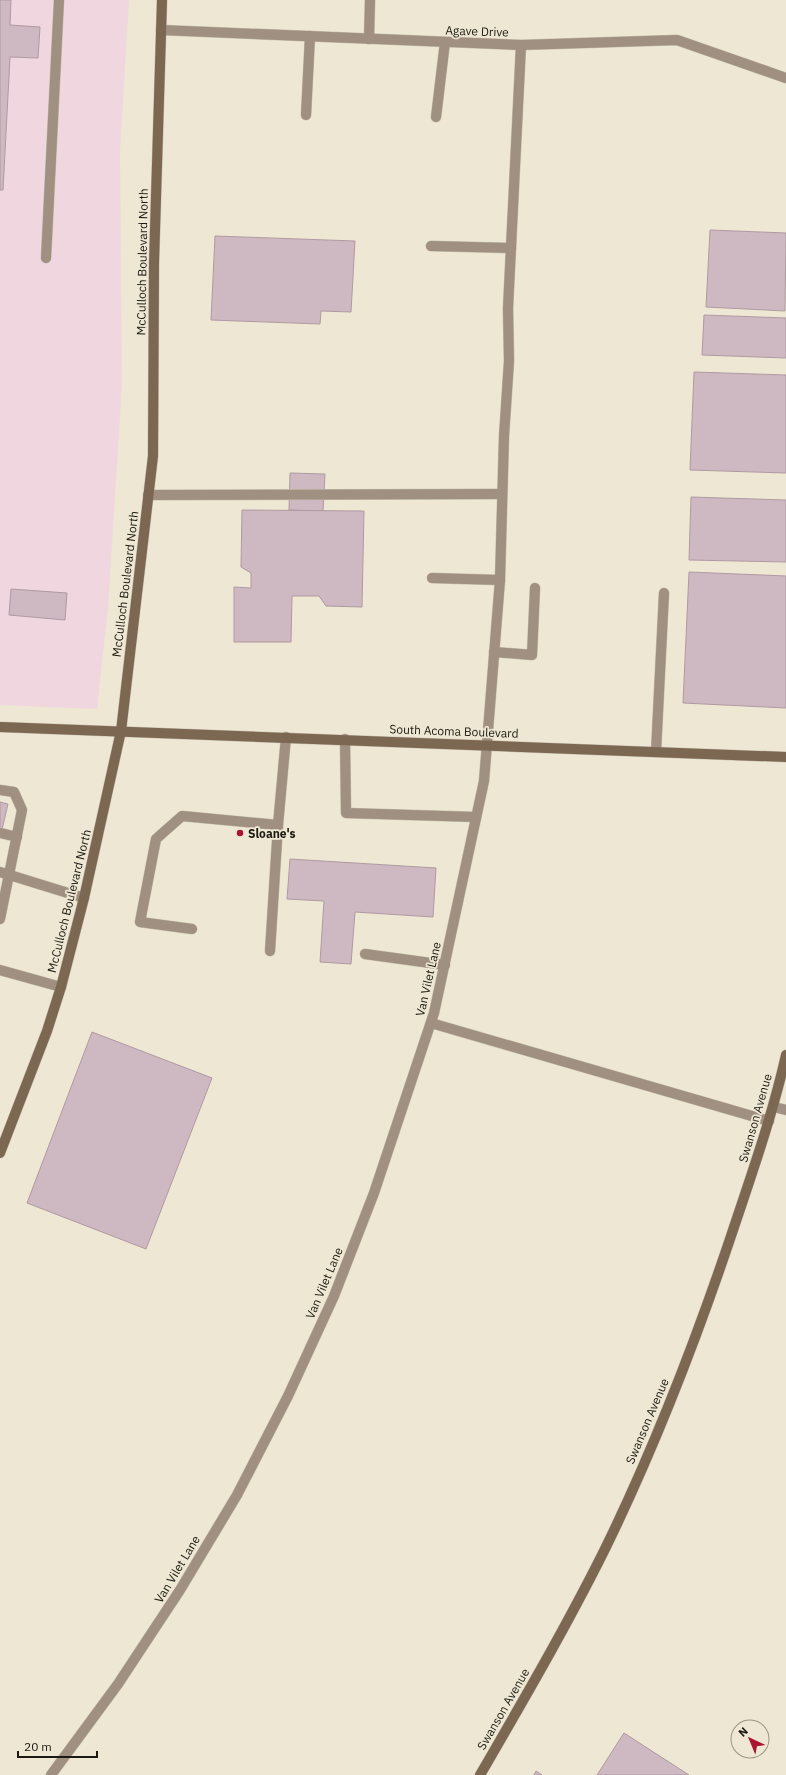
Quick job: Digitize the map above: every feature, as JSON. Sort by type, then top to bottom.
[{"type":"main road","name":"McCulloch Boulevard North","points":[[0,1153],[47,1031],[61,987],[84,898],[121,731],[153,456],[154,263],[162,0]]},
{"type":"main road","name":"South Acoma Boulevard","points":[[0,727],[786,757]]},
{"type":"main road","name":"Swanson Avenue","points":[[480,1775],[544,1664],[594,1570],[658,1433],[705,1313],[774,1107],[786,1055]]},
{"type":"street","points":[[46,258],[59,0]]},
{"type":"street","points":[[369,39],[370,0]]},
{"type":"street","name":"Agave Drive","points":[[161,30],[521,45],[677,40],[786,78]]},
{"type":"street","points":[[306,115],[310,36]]},
{"type":"street","points":[[436,117],[445,42]]},
{"type":"street","name":"Van Vilet Lane","points":[[51,1775],[118,1684],[180,1590],[237,1494],[288,1396],[334,1296],[374,1193],[431,1023],[445,965],[484,781],[500,580],[504,436],[509,361],[508,308],[521,45]]},
{"type":"street","points":[[430,246],[511,248]]},
{"type":"street","points":[[148,495],[502,494]]},
{"type":"street","points":[[432,578],[500,580]]},
{"type":"street","points":[[494,652],[532,655],[535,588]]},
{"type":"street","points":[[656,752],[664,593]]},
{"type":"street","points":[[270,951],[278,825],[286,737]]},
{"type":"street","points":[[344,739],[346,813],[476,817]]},
{"type":"street","points":[[0,790],[14,792],[22,810],[17,837],[5,873],[0,919]]},
{"type":"street","points":[[192,929],[140,922],[156,839],[182,816],[278,825]]},
{"type":"street","points":[[1,833],[17,837]]},
{"type":"street","points":[[5,873],[84,898]]},
{"type":"street","points":[[365,954],[445,965]]},
{"type":"street","points":[[0,970],[61,987]]},
{"type":"street","points":[[431,1023],[769,1121]]},
{"type":"street","points":[[774,1107],[786,1110]]},
{"type":"shaded area","points":[[0,0],[129,0],[120,151],[122,384],[108,607],[97,709],[0,705]]},
{"type":"building","points":[[0,0],[11,0],[10,25],[40,27],[38,58],[10,57],[3,190],[0,190]]},
{"type":"building","points":[[710,230],[786,233],[785,311],[706,307]]},
{"type":"building","points":[[215,236],[355,241],[351,312],[321,311],[320,324],[211,320]]},
{"type":"building","points":[[704,315],[786,318],[786,358],[702,355]]},
{"type":"building","points":[[694,372],[786,375],[786,473],[690,470]]},
{"type":"building","points":[[290,473],[325,474],[323,511],[289,510]]},
{"type":"building","points":[[691,497],[786,500],[786,562],[689,560]]},
{"type":"building","points":[[242,510],[364,511],[362,607],[326,606],[319,596],[292,596],[291,642],[234,642],[234,587],[251,588],[251,573],[241,567]]},
{"type":"building","points":[[689,572],[786,576],[786,708],[683,703]]},
{"type":"building","points":[[11,589],[67,593],[65,620],[9,615]]},
{"type":"building","points":[[0,802],[8,804],[0,838]]},
{"type":"building","points":[[290,859],[436,868],[433,917],[355,912],[351,964],[320,962],[324,901],[287,899]]},
{"type":"building","points":[[92,1032],[212,1078],[146,1249],[27,1203]]},
{"type":"building","points":[[624,1733],[689,1775],[597,1775]]},
{"type":"building","points":[[536,1771],[542,1775],[534,1775]]},
{"type":"place","name":"Sloane's","points":[[240,833]]}]
